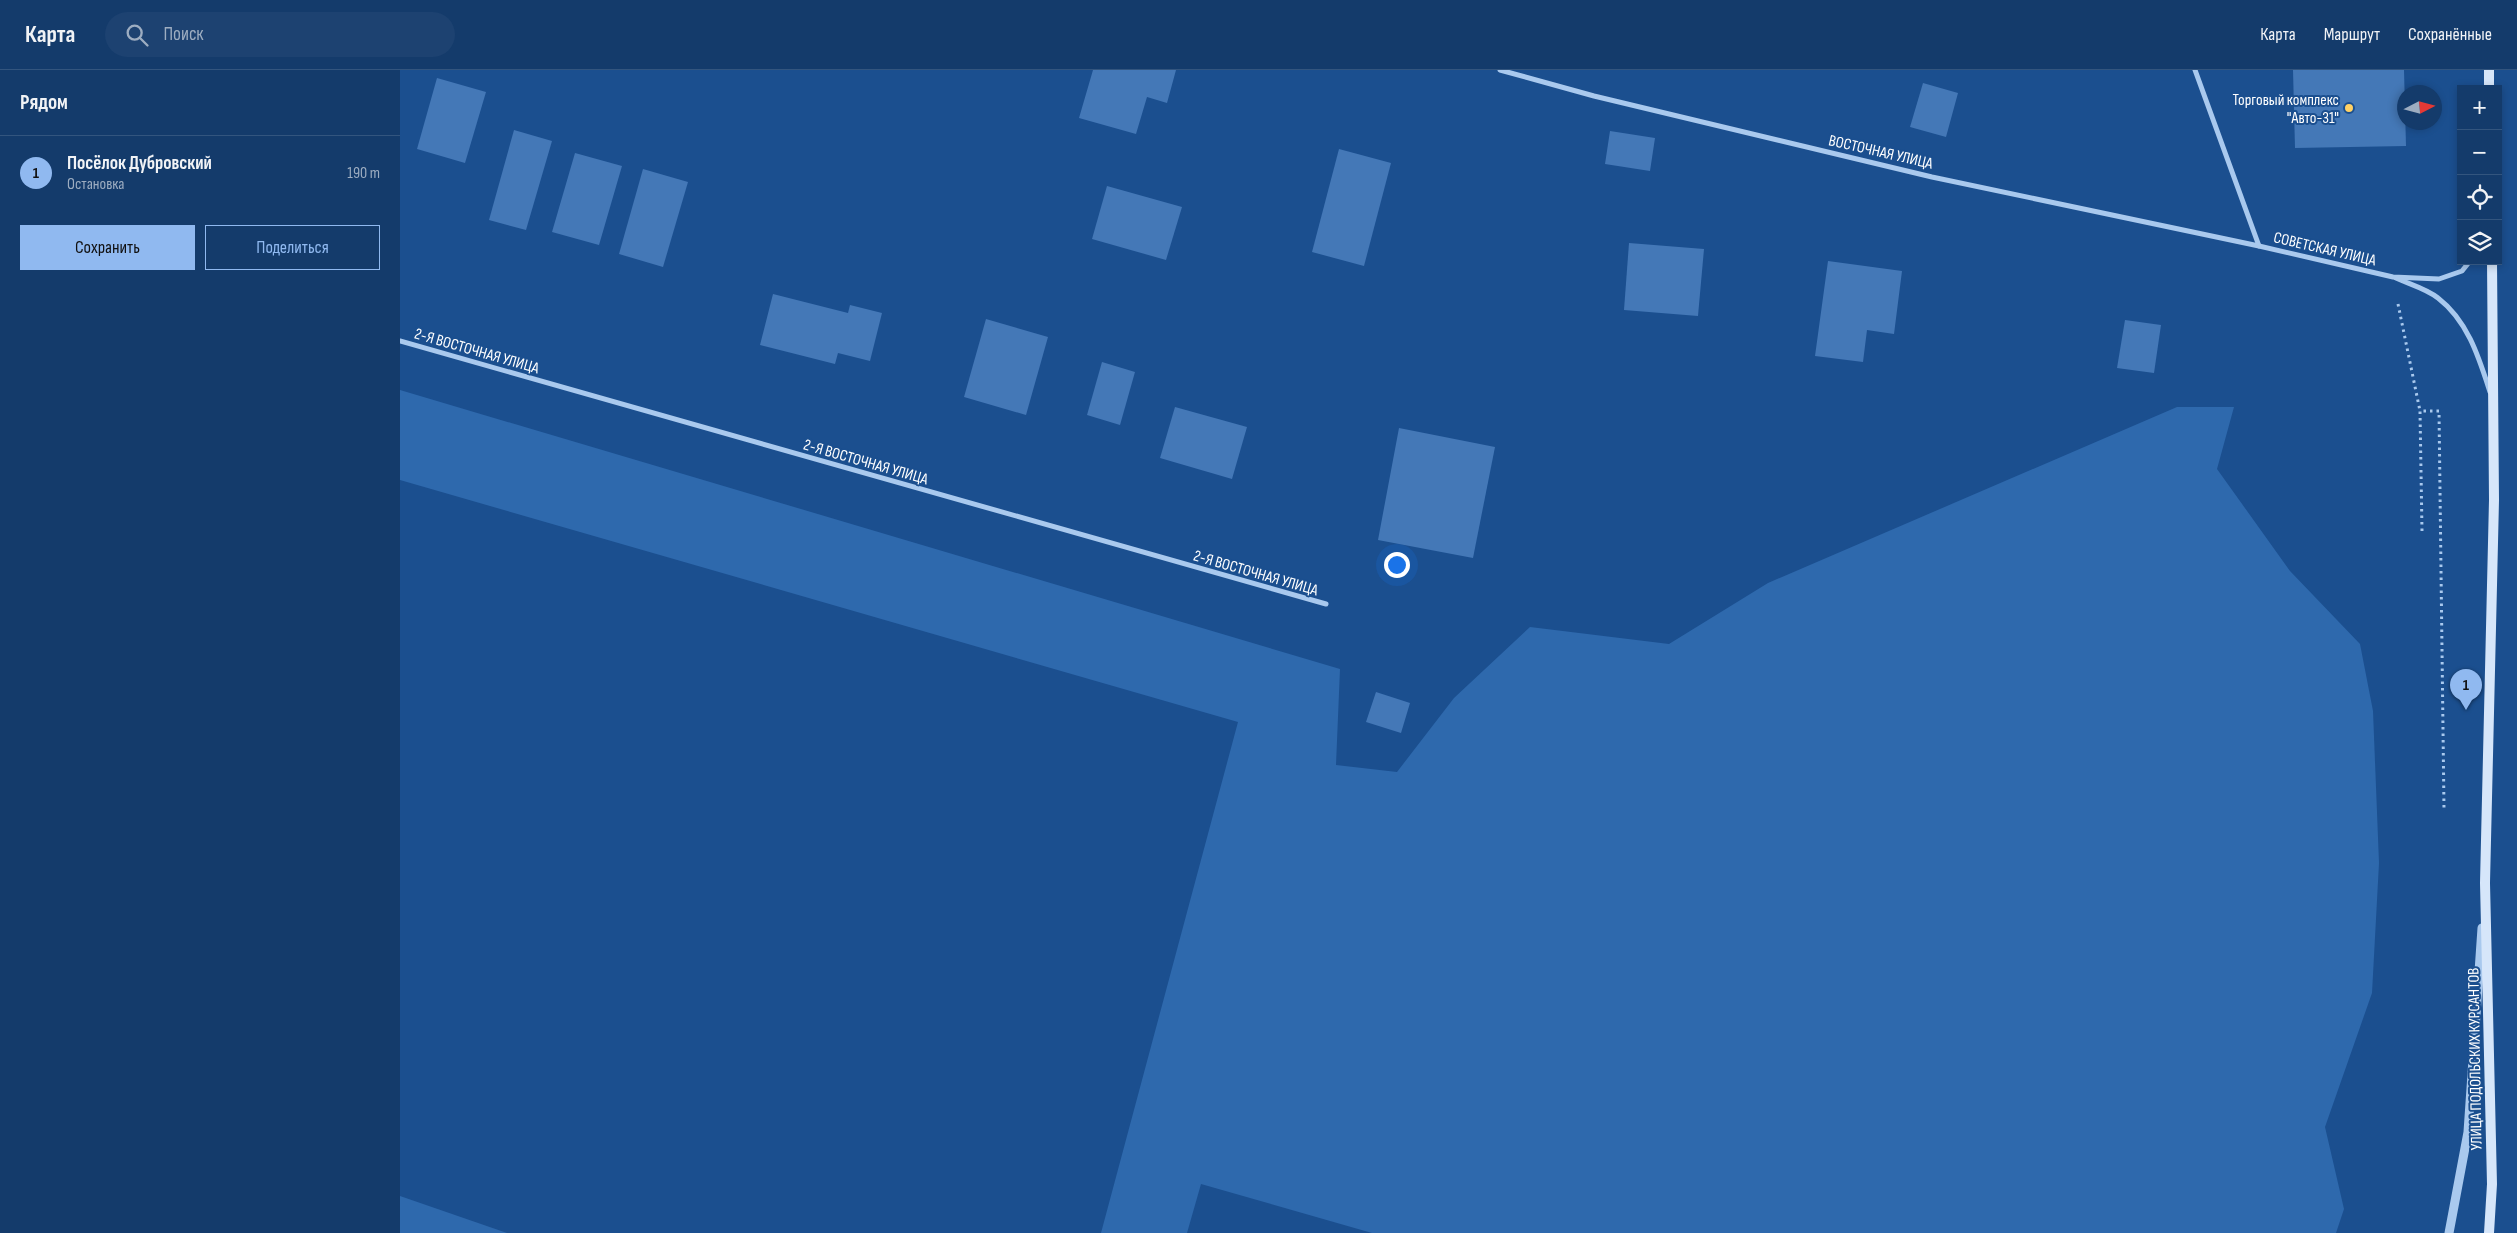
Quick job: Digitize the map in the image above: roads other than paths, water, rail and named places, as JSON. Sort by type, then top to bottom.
[{"type":"main road","points":[[2489,70],[2490,85]]},
{"type":"main road","name":"УЛИЦА ПОДОЛЬСКИХ КУРСАНТОВ","points":[[2489,1233],[2492,1184],[2485,883],[2494,500],[2492,265]]},
{"type":"street","name":"ВОСТОЧНАЯ УЛИЦА","points":[[1500,70],[1594,96],[1932,177],[2259,246]]},
{"type":"street","name":"СОВЕТСКАЯ УЛИЦА","points":[[2195,70],[2259,246],[2393,277]]},
{"type":"street","points":[[2393,277],[2439,279],[2462,271],[2467,265]]},
{"type":"street","points":[[2393,277],[2438,298],[2459,319],[2478,352],[2493,403]]},
{"type":"street","name":"2-Я ВОСТОЧНАЯ УЛИЦА","points":[[400,341],[1326,604]]},
{"type":"street","points":[[2449,1233],[2468,1132],[2485,883]]},
{"type":"place","name":"Торговый комплекс \"Авто-31\"","points":[[2349,108]]},
{"type":"place","name":"Посёлок Дубровский","points":[[2466,710]]}]
